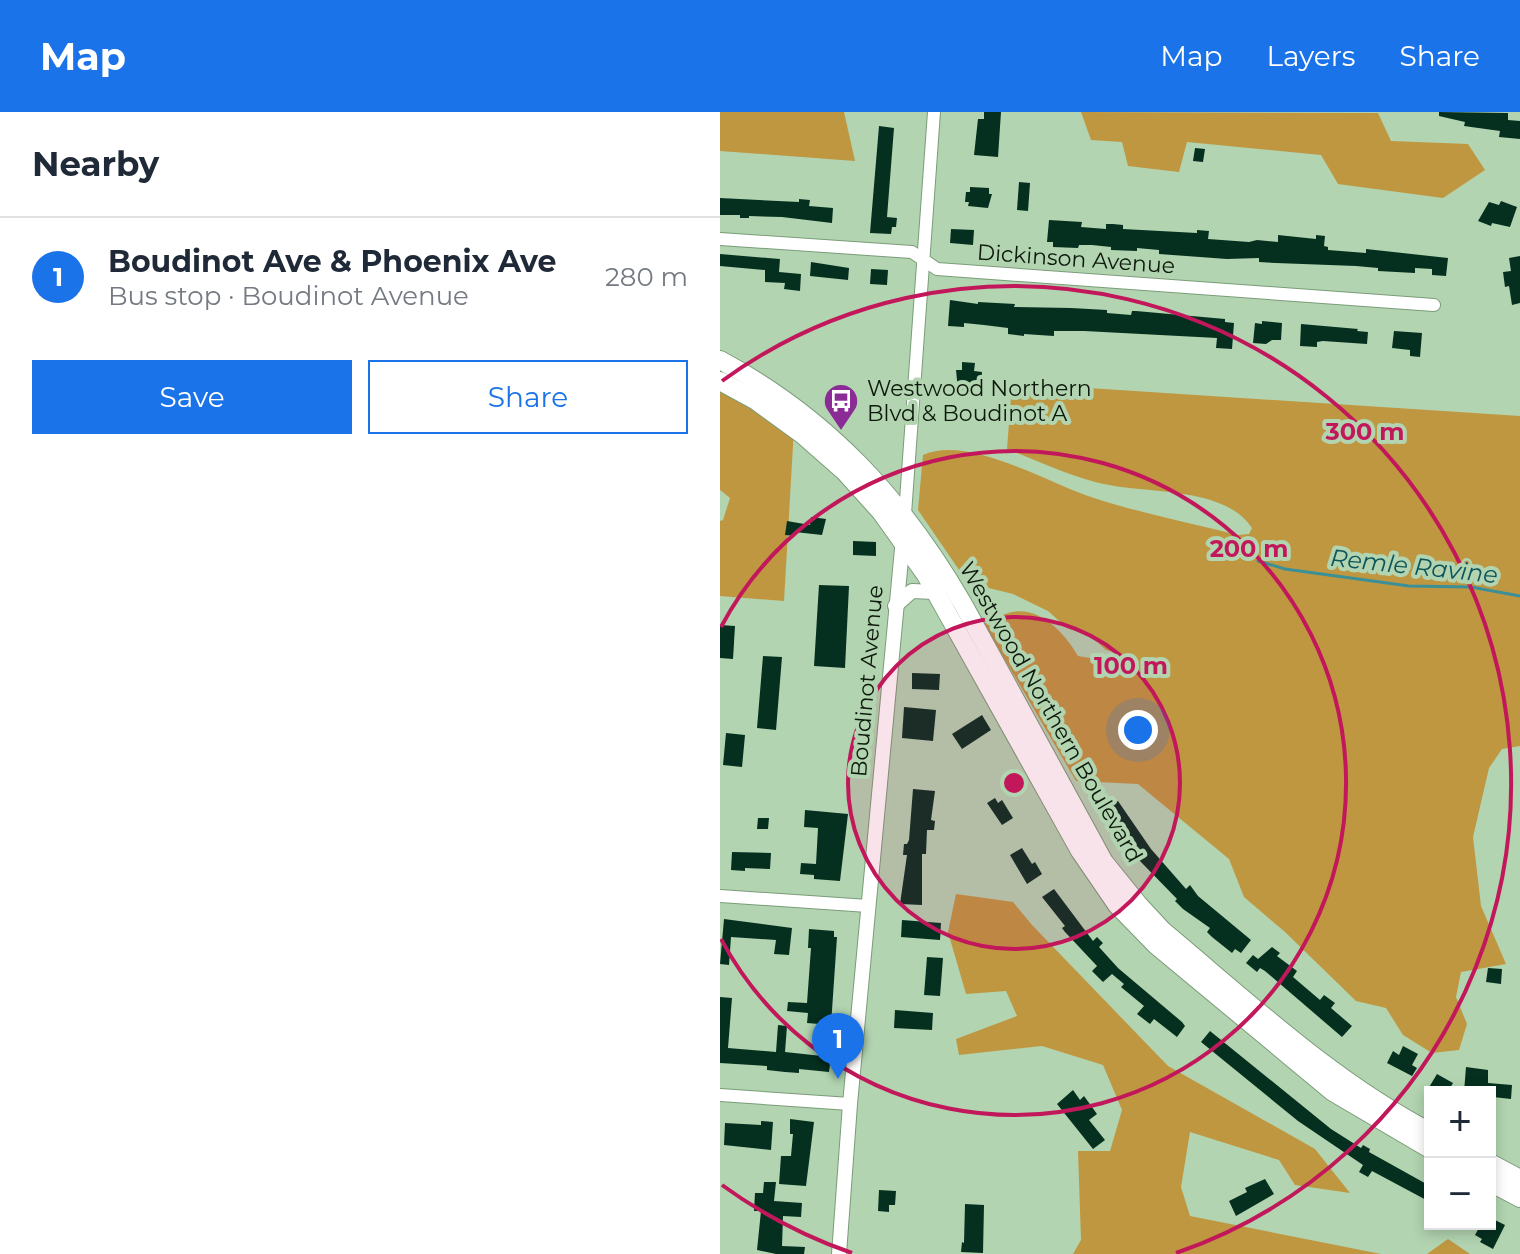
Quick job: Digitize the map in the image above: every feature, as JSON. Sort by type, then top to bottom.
[{"type":"main road","name":"Westwood Northern Boulevard","points":[[720,360],[798,410],[867,471],[905,514],[956,592],[1046,774],[1080,851],[1117,905],[1156,945],[1333,1092],[1424,1145]]},
{"type":"main road","name":"Westwood Northern Boulevard","points":[[720,381],[755,400],[812,442],[845,472],[881,512],[935,592],[1046,774],[1104,862],[1163,931],[1348,1082],[1398,1116],[1424,1129]]},
{"type":"main road","points":[[1496,1166],[1520,1179]]},
{"type":"main road","points":[[1496,1185],[1520,1198]]},
{"type":"street","name":"Boudinot Avenue","points":[[839,1254],[905,514],[934,112]]},
{"type":"street","name":"Dickinson Avenue","points":[[720,239],[912,252],[937,269],[1434,305]]},
{"type":"street","points":[[895,606],[912,591],[935,592]]},
{"type":"street","points":[[720,896],[868,906]]},
{"type":"street","points":[[720,1095],[850,1104]]},
{"type":"shaded area","points":[[720,112],[844,112],[855,161],[720,151]]},
{"type":"shaded area","points":[[1081,112],[1378,113],[1391,141],[1468,144],[1485,170],[1443,198],[1338,184],[1321,155],[1187,142],[1179,172],[1128,166],[1122,142],[1091,140]]},
{"type":"shaded area","points":[[720,381],[794,428],[784,601],[720,596],[720,521],[730,498],[720,490]]},
{"type":"shaded area","points":[[1012,383],[1520,416],[1520,746],[1502,749],[1489,768],[1473,837],[1481,906],[1506,964],[1461,972],[1456,997],[1467,1024],[1459,1050],[1432,1053],[1403,1035],[1386,1008],[1356,1001],[1244,897],[1229,859],[1138,784],[1076,781],[984,624],[1008,613],[1030,613],[1058,629],[1078,656],[1133,665],[1139,662],[1106,650],[1092,637],[1067,628],[1048,611],[1013,594],[968,583],[918,510],[923,455],[941,450],[985,456],[1094,498],[1129,508],[1238,535],[1249,534],[1252,528],[1239,514],[1222,504],[1180,493],[1095,482],[1007,449]]},
{"type":"shaded area","points":[[956,894],[1013,902],[1168,1066],[1315,1149],[1350,1193],[1295,1185],[1279,1160],[1190,1132],[1181,1187],[1190,1216],[1381,1254],[1073,1254],[1081,1240],[1078,1151],[1110,1151],[1122,1110],[1103,1065],[1042,1046],[959,1055],[956,1039],[1017,1016],[1006,991],[966,994],[948,932]]},
{"type":"shaded area","points":[[1448,1239],[1470,1254],[1427,1254]]},
{"type":"building","points":[[984,112],[1001,112],[998,157],[974,155],[978,119],[984,119]]},
{"type":"building","points":[[1439,112],[1508,113],[1508,120],[1520,121],[1520,139],[1499,137],[1500,131],[1464,126],[1465,122],[1439,116]]},
{"type":"building","points":[[879,126],[894,128],[887,217],[897,218],[891,234],[870,233]]},
{"type":"building","points":[[1195,148],[1205,149],[1203,162],[1193,161]]},
{"type":"building","points":[[1019,182],[1030,183],[1028,211],[1017,210]]},
{"type":"building","points":[[970,187],[989,188],[989,194],[992,194],[988,208],[968,206],[969,202],[965,202],[966,192],[970,192]]},
{"type":"building","points":[[720,198],[810,200],[809,206],[833,208],[832,223],[782,217],[720,215]]},
{"type":"building","points":[[1501,201],[1517,207],[1510,227],[1492,223],[1491,226],[1478,221],[1489,202],[1499,205]]},
{"type":"building","points":[[1049,220],[1082,222],[1081,227],[1106,229],[1106,224],[1113,224],[1123,225],[1123,229],[1209,231],[1208,239],[1249,242],[1278,242],[1278,235],[1316,239],[1316,235],[1325,236],[1324,246],[1328,250],[1366,253],[1366,249],[1448,258],[1446,276],[1432,275],[1432,269],[1415,268],[1415,273],[1378,271],[1378,268],[1356,266],[1259,262],[1259,258],[1159,254],[1159,250],[1137,248],[1137,251],[1111,250],[1111,247],[1092,245],[1053,247],[1053,242],[1047,242]]},
{"type":"building","points":[[951,229],[974,230],[973,245],[950,243]]},
{"type":"building","points":[[720,254],[780,259],[779,272],[801,274],[800,291],[784,289],[785,283],[765,282],[765,270],[720,266]]},
{"type":"building","points":[[1520,256],[1520,303],[1512,305],[1503,272],[1511,271],[1509,258]]},
{"type":"building","points":[[811,262],[849,268],[848,280],[810,276]]},
{"type":"building","points":[[871,269],[888,270],[887,285],[870,284]]},
{"type":"building","points":[[950,300],[1015,304],[1014,307],[1107,310],[1107,313],[1131,315],[1132,311],[1136,311],[1225,319],[1225,322],[1234,323],[1232,349],[1216,348],[1217,338],[1084,331],[1054,331],[1054,336],[1024,336],[1008,334],[1008,328],[964,323],[964,327],[948,326]]},
{"type":"building","points":[[1262,321],[1282,323],[1281,340],[1253,343],[1255,323],[1262,324]]},
{"type":"building","points":[[1301,324],[1368,332],[1367,344],[1323,341],[1317,342],[1317,347],[1300,346]]},
{"type":"building","points":[[1394,331],[1422,333],[1420,357],[1410,356],[1410,350],[1392,348]]},
{"type":"building","points":[[962,362],[975,363],[974,371],[982,372],[981,383],[973,383],[973,391],[958,390],[956,370],[962,370]]},
{"type":"building","points":[[811,517],[826,519],[822,535],[795,532],[795,536],[785,535],[787,521],[810,525]]},
{"type":"building","points":[[853,541],[876,542],[876,556],[853,555]]},
{"type":"building","points":[[819,585],[849,586],[845,668],[814,666]]},
{"type":"building","points":[[720,625],[735,626],[733,659],[720,658]]},
{"type":"building","points":[[763,656],[782,657],[776,730],[757,728]]},
{"type":"building","points":[[912,673],[940,674],[939,690],[912,689]]},
{"type":"building","points":[[904,707],[936,710],[933,741],[902,738]]},
{"type":"building","points":[[982,715],[991,730],[962,749],[952,734]]},
{"type":"building","points":[[726,733],[745,735],[742,767],[723,765]]},
{"type":"building","points":[[913,789],[935,791],[931,820],[935,821],[934,830],[927,830],[926,854],[922,854],[922,905],[900,904],[907,855],[903,855],[904,844],[909,840]]},
{"type":"building","points":[[995,798],[998,803],[1002,800],[1013,818],[1002,825],[987,803]]},
{"type":"building","points":[[1118,801],[1151,849],[1186,889],[1190,885],[1198,896],[1251,940],[1241,953],[1235,949],[1232,953],[1212,937],[1207,932],[1210,928],[1183,909],[1139,860],[1141,858],[1109,807]]},
{"type":"building","points":[[805,810],[848,814],[840,881],[814,879],[814,875],[800,874],[801,863],[816,864],[818,828],[804,827]]},
{"type":"building","points":[[758,818],[769,818],[768,829],[757,829]]},
{"type":"building","points":[[1022,848],[1042,874],[1027,884],[1010,855]]},
{"type":"building","points":[[732,852],[771,853],[770,869],[731,870]]},
{"type":"building","points":[[1054,889],[1093,941],[1097,937],[1103,943],[1099,947],[1118,968],[1182,1022],[1185,1026],[1177,1037],[1154,1019],[1150,1024],[1137,1014],[1144,1006],[1121,987],[1124,984],[1112,974],[1103,982],[1092,971],[1097,966],[1065,932],[1062,928],[1065,926],[1042,897]]},
{"type":"building","points":[[724,919],[792,928],[789,955],[774,954],[776,940],[731,937],[729,965],[720,964]]},
{"type":"building","points":[[902,920],[941,923],[940,940],[901,937]]},
{"type":"building","points":[[809,929],[834,931],[834,937],[837,937],[831,1025],[807,1023],[808,1013],[787,1011],[788,1002],[807,1003],[811,948],[808,948]]},
{"type":"building","points":[[1272,947],[1280,953],[1277,956],[1297,971],[1293,977],[1320,1000],[1324,995],[1335,1003],[1331,1008],[1352,1026],[1342,1037],[1265,971],[1260,968],[1257,972],[1246,963],[1253,955],[1258,959]]},
{"type":"building","points":[[927,957],[943,958],[940,996],[924,995]]},
{"type":"building","points":[[1488,968],[1502,969],[1501,984],[1486,982]]},
{"type":"building","points":[[720,997],[732,998],[728,1048],[776,1052],[778,1025],[787,1026],[785,1052],[831,1057],[829,1072],[799,1069],[799,1073],[785,1072],[767,1070],[767,1066],[720,1063]]},
{"type":"building","points":[[895,1010],[933,1013],[932,1030],[894,1028]]},
{"type":"building","points":[[1210,1031],[1331,1129],[1424,1183],[1424,1199],[1372,1171],[1368,1177],[1359,1172],[1363,1165],[1298,1121],[1201,1042]]},
{"type":"building","points":[[1403,1046],[1418,1054],[1412,1065],[1417,1068],[1412,1076],[1387,1063],[1393,1051],[1399,1055]]},
{"type":"building","points":[[1466,1067],[1488,1070],[1488,1083],[1512,1085],[1511,1099],[1496,1097],[1496,1086],[1464,1086]]},
{"type":"building","points":[[1437,1074],[1453,1083],[1451,1086],[1430,1086]]},
{"type":"building","points":[[1073,1090],[1080,1100],[1084,1096],[1097,1114],[1089,1120],[1105,1140],[1093,1149],[1057,1104]]},
{"type":"building","points":[[790,1119],[814,1122],[806,1186],[779,1184],[781,1156],[791,1156],[793,1134],[790,1134]]},
{"type":"building","points":[[761,1121],[773,1122],[771,1150],[724,1145],[725,1123],[761,1125]]},
{"type":"building","points":[[1265,1179],[1274,1194],[1236,1216],[1229,1201],[1247,1192],[1245,1188]]},
{"type":"building","points":[[764,1182],[776,1182],[774,1201],[802,1203],[801,1217],[783,1216],[782,1246],[805,1247],[804,1254],[757,1250],[761,1211],[754,1211],[755,1193],[763,1193]]},
{"type":"building","points":[[879,1190],[896,1191],[895,1205],[889,1205],[889,1212],[878,1211]]},
{"type":"building","points":[[965,1204],[984,1205],[983,1253],[961,1252]]},
{"type":"building","points":[[1496,1220],[1505,1225],[1493,1249],[1480,1242],[1482,1239],[1475,1235],[1478,1230],[1496,1230]]},
{"type":"waterway","name":"Remle Ravine","points":[[1258,561],[1285,569],[1409,586],[1471,587],[1520,596]]},
{"type":"place","name":"Westwood Northern Blvd & Boudinot A","points":[[841,432]]},
{"type":"place","name":"Boudinot Ave & Phoenix Ave","points":[[838,1079]]}]
